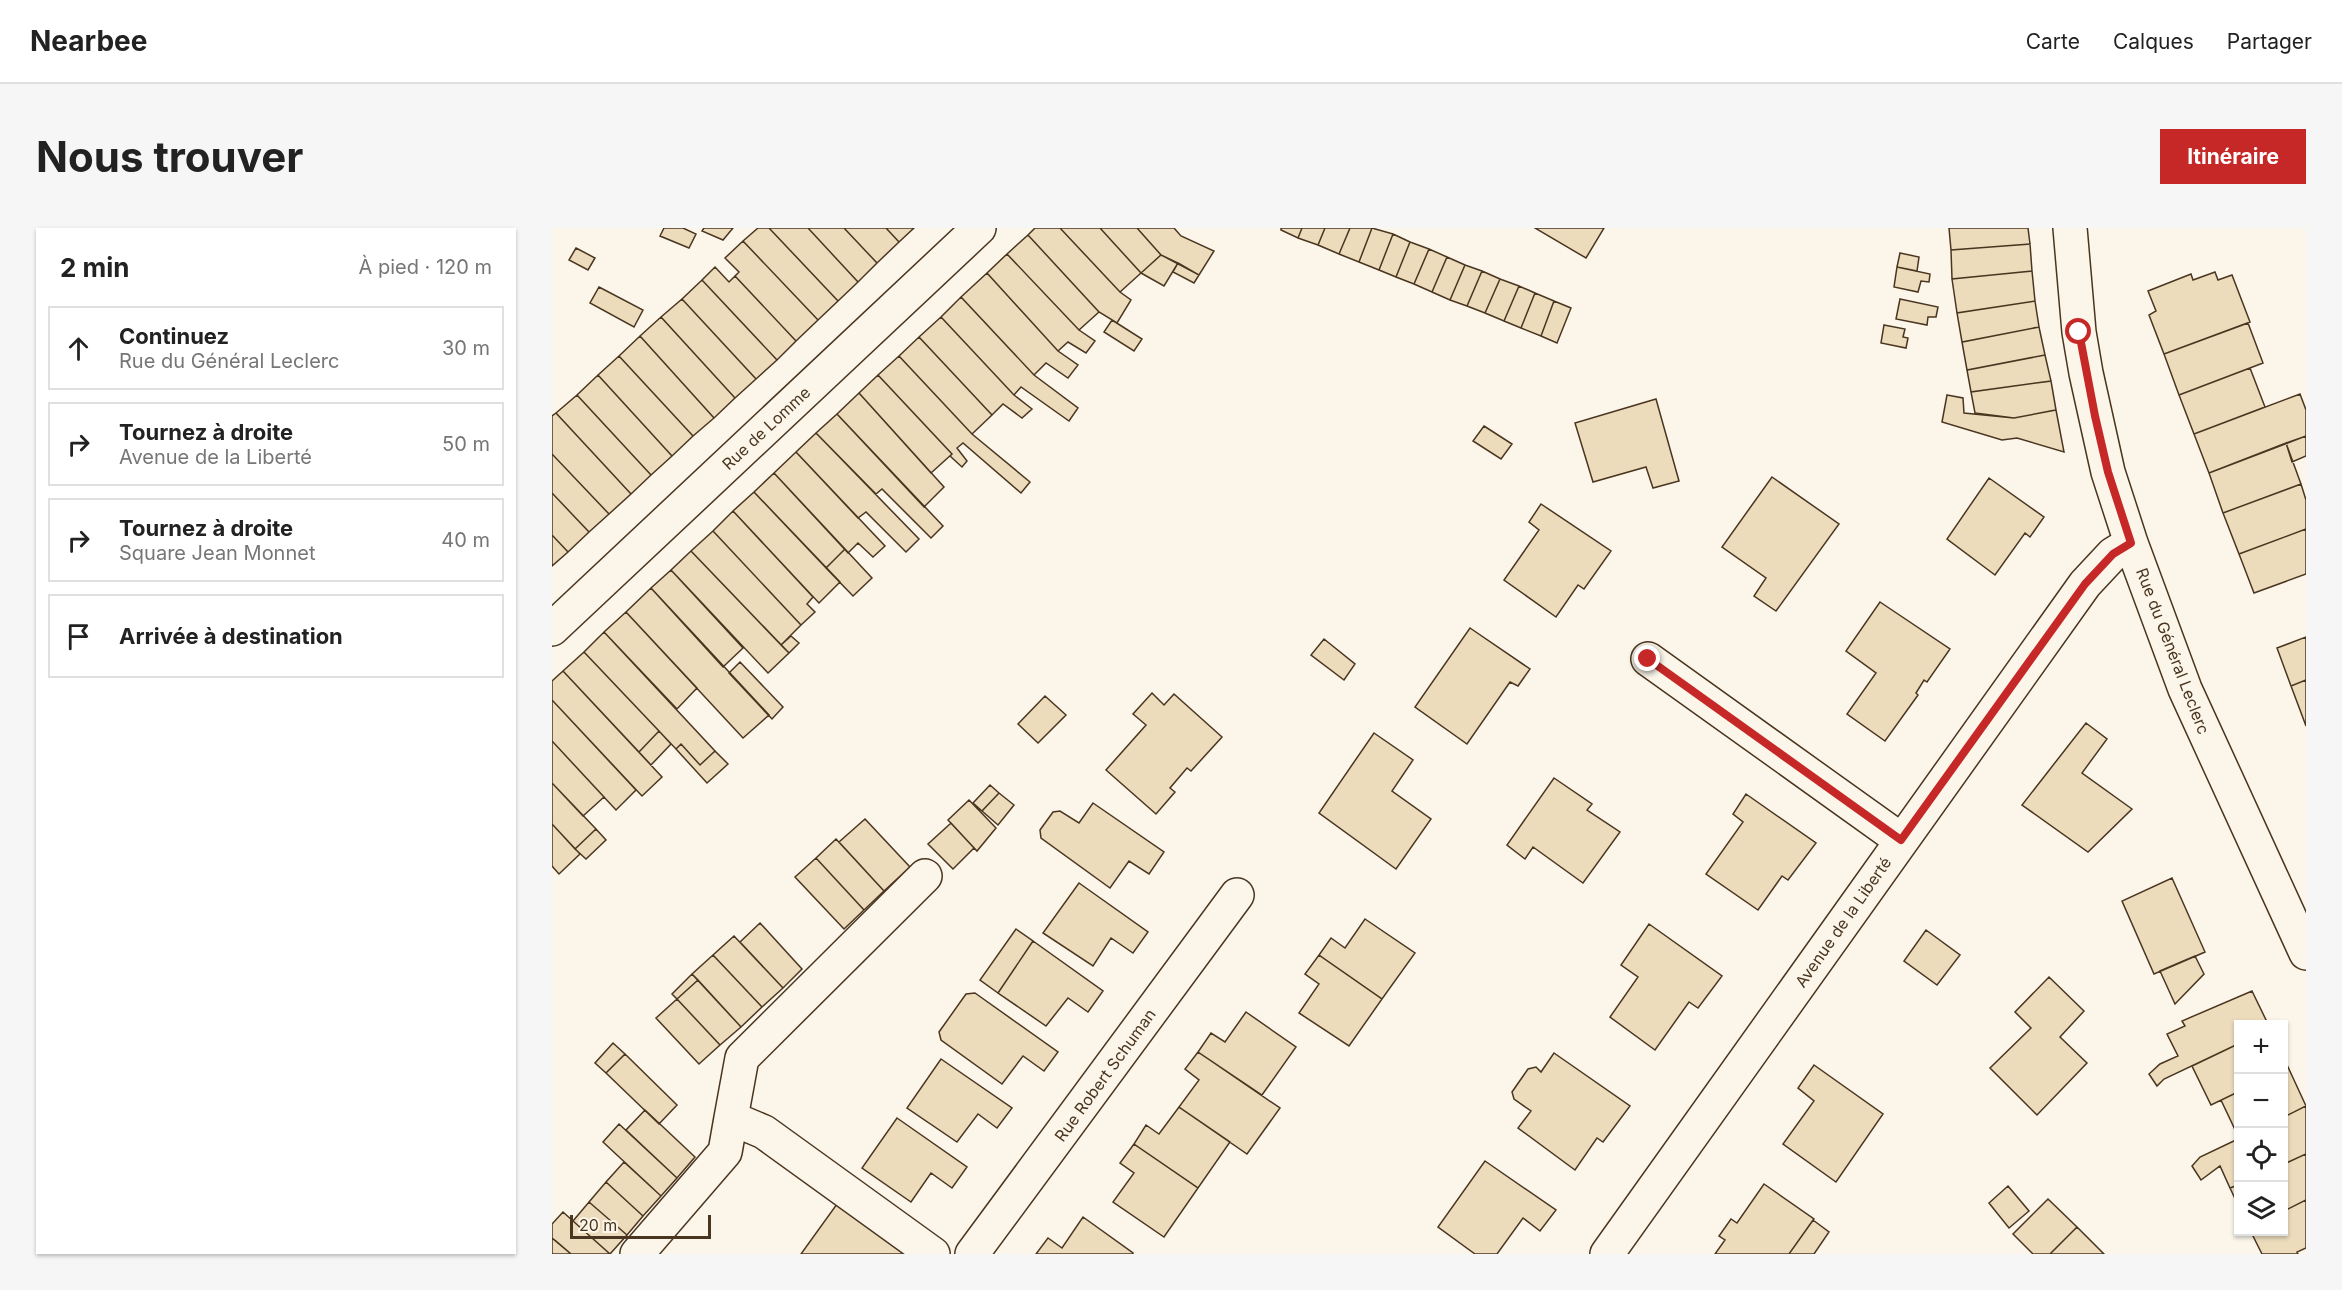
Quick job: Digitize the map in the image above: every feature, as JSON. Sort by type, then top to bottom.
[{"type":"street","name":"Rue de Lomme","points":[[552,629],[979,228]]},
{"type":"street","name":"Rue du Général Leclerc","points":[[2070,228],[2079,332],[2086,373],[2108,472],[2131,543],[2185,689],[2306,953]]},
{"type":"street","name":"Avenue de la Liberté","points":[[1607,1254],[2085,584],[2113,554],[2131,543]]},
{"type":"street","points":[[1648,659],[1901,840]]},
{"type":"street","points":[[637,1254],[725,1152],[742,1058],[926,876]]},
{"type":"street","name":"Rue Robert Schuman","points":[[972,1254],[1237,896]]},
{"type":"street","points":[[731,1118],[764,1132],[933,1254]]},
{"type":"building","points":[[664,228],[683,228],[696,234],[689,248],[660,236]]},
{"type":"building","points":[[704,228],[733,228],[723,240],[702,231]]},
{"type":"building","points":[[758,228],[769,228],[838,301],[818,320],[743,241]]},
{"type":"building","points":[[769,228],[808,228],[858,282],[838,301]]},
{"type":"building","points":[[808,228],[844,228],[877,263],[858,282]]},
{"type":"building","points":[[844,228],[886,228],[899,242],[877,263]]},
{"type":"building","points":[[886,228],[914,228],[899,242]]},
{"type":"building","points":[[1035,228],[1060,228],[1120,292],[1131,300],[1117,323],[1099,312],[1028,235]]},
{"type":"building","points":[[1060,228],[1100,228],[1141,273],[1120,292]]},
{"type":"building","points":[[1100,228],[1137,228],[1161,255],[1141,273]]},
{"type":"building","points":[[1137,228],[1174,228],[1181,236],[1214,251],[1199,275],[1161,255]]},
{"type":"building","points":[[1281,228],[1302,228],[1298,238]]},
{"type":"building","points":[[1302,228],[1325,228],[1318,245],[1298,238]]},
{"type":"building","points":[[1325,228],[1350,228],[1339,254],[1318,245]]},
{"type":"building","points":[[1350,228],[1372,228],[1359,262],[1339,254]]},
{"type":"building","points":[[1372,228],[1393,234],[1379,270],[1359,262]]},
{"type":"building","points":[[1535,228],[1604,228],[1586,258]]},
{"type":"building","points":[[1949,228],[2028,228],[2030,244],[1951,250]]},
{"type":"building","points":[[1393,234],[1410,242],[1396,277],[1379,270]]},
{"type":"building","points":[[1028,235],[1099,312],[1079,330],[1007,254]]},
{"type":"building","points":[[743,241],[818,320],[796,341],[735,276],[739,272],[725,258]]},
{"type":"building","points":[[1410,242],[1429,249],[1414,284],[1396,277]]},
{"type":"building","points":[[2030,244],[2032,271],[1952,279],[1951,250]]},
{"type":"building","points":[[576,248],[595,258],[588,270],[569,260]]},
{"type":"building","points":[[1429,249],[1447,257],[1432,292],[1414,284]]},
{"type":"building","points":[[1900,253],[1919,257],[1917,271],[1897,267]]},
{"type":"building","points":[[1007,254],[1079,330],[1095,341],[1086,353],[1068,342],[1058,351],[987,273]]},
{"type":"building","points":[[1161,255],[1178,263],[1164,286],[1141,273]]},
{"type":"building","points":[[1447,257],[1465,265],[1450,300],[1432,292]]},
{"type":"building","points":[[1178,263],[1199,275],[1194,283],[1173,272]]},
{"type":"building","points":[[1465,265],[1482,271],[1467,306],[1450,300]]},
{"type":"building","points":[[715,267],[729,282],[735,276],[796,341],[777,360],[702,280]]},
{"type":"building","points":[[1897,267],[1930,274],[1929,282],[1921,281],[1918,292],[1894,287]]},
{"type":"building","points":[[1482,271],[1500,279],[1485,313],[1467,306]]},
{"type":"building","points":[[2032,271],[2035,301],[1957,313],[1952,279]]},
{"type":"building","points":[[2215,272],[2218,280],[2232,275],[2250,322],[2164,354],[2149,315],[2156,311],[2148,291],[2191,274],[2193,280]]},
{"type":"building","points":[[987,273],[1058,351],[1078,365],[1068,378],[1046,363],[1034,375],[961,297]]},
{"type":"building","points":[[1500,279],[1519,286],[1504,321],[1485,313]]},
{"type":"building","points":[[702,280],[777,360],[756,379],[682,299]]},
{"type":"building","points":[[1519,286],[1535,293],[1521,328],[1504,321]]},
{"type":"building","points":[[599,287],[643,310],[634,327],[590,303]]},
{"type":"building","points":[[1535,293],[1554,301],[1541,336],[1521,328]]},
{"type":"building","points":[[961,297],[1034,375],[1078,408],[1069,421],[1021,387],[1014,395],[941,317]]},
{"type":"building","points":[[682,299],[756,379],[735,398],[661,317]]},
{"type":"building","points":[[1900,299],[1938,307],[1936,317],[1928,317],[1927,325],[1896,319]]},
{"type":"building","points":[[1554,301],[1571,308],[1557,343],[1541,336]]},
{"type":"building","points":[[2035,301],[2039,327],[1962,342],[1957,313]]},
{"type":"building","points":[[661,317],[735,398],[714,418],[640,336]]},
{"type":"building","points":[[941,317],[1014,395],[1032,409],[1022,418],[1003,404],[992,415],[919,337]]},
{"type":"building","points":[[1112,320],[1142,339],[1134,351],[1104,332]]},
{"type":"building","points":[[2248,323],[2263,363],[2179,395],[2164,354]]},
{"type":"building","points":[[1884,325],[1905,329],[1903,337],[1908,338],[1906,348],[1881,343]]},
{"type":"building","points":[[2039,327],[2045,355],[1967,370],[1962,342]]},
{"type":"building","points":[[640,336],[714,418],[693,436],[619,356]]},
{"type":"building","points":[[919,337],[992,415],[972,434],[899,356]]},
{"type":"building","points":[[2045,355],[2051,381],[1971,392],[1967,370]]},
{"type":"building","points":[[619,356],[693,436],[672,456],[598,375]]},
{"type":"building","points":[[899,356],[972,434],[1030,482],[1021,493],[963,443],[957,448],[967,461],[962,467],[950,456],[952,454],[878,375]]},
{"type":"building","points":[[2250,368],[2265,407],[2194,434],[2179,395]]},
{"type":"building","points":[[598,375],[672,456],[651,475],[577,395]]},
{"type":"building","points":[[878,375],[952,454],[931,473],[859,393]]},
{"type":"building","points":[[2051,381],[2056,410],[2014,418],[1975,413],[1971,392]]},
{"type":"building","points":[[859,393],[944,487],[924,507],[837,414]]},
{"type":"building","points":[[2300,394],[2306,410],[2306,436],[2209,473],[2194,434]]},
{"type":"building","points":[[577,395],[651,475],[631,494],[556,413]]},
{"type":"building","points":[[1947,395],[1963,398],[1964,413],[2014,418],[2056,410],[2064,452],[2017,438],[2002,440],[1942,422]]},
{"type":"building","points":[[1656,399],[1679,481],[1653,488],[1646,467],[1593,482],[1575,423]]},
{"type":"building","points":[[556,413],[631,494],[609,514],[552,454],[552,416]]},
{"type":"building","points":[[837,414],[943,526],[931,538],[882,489],[876,494],[816,433]]},
{"type":"building","points":[[1484,426],[1512,444],[1501,459],[1473,441]]},
{"type":"building","points":[[816,433],[919,539],[906,552],[866,512],[858,518],[796,452]]},
{"type":"building","points":[[2306,436],[2306,456],[2292,462],[2286,443]]},
{"type":"building","points":[[2286,443],[2301,484],[2223,513],[2209,473]]},
{"type":"building","points":[[796,452],[885,546],[873,557],[858,543],[848,553],[774,473]]},
{"type":"building","points":[[552,454],[609,514],[589,532],[552,493]]},
{"type":"building","points":[[774,473],[845,549],[826,568],[754,492]]},
{"type":"building","points":[[1772,477],[1839,524],[1776,611],[1754,596],[1766,578],[1722,547]]},
{"type":"building","points":[[1989,478],[2044,517],[2030,537],[2025,533],[1995,575],[1947,539]]},
{"type":"building","points":[[2301,484],[2306,500],[2306,529],[2239,554],[2223,513]]},
{"type":"building","points":[[754,492],[840,582],[819,603],[733,511]]},
{"type":"building","points":[[552,493],[589,532],[568,552],[552,535]]},
{"type":"building","points":[[1541,504],[1611,551],[1584,589],[1578,585],[1556,617],[1504,580],[1539,530],[1529,522]]},
{"type":"building","points":[[733,511],[813,597],[807,604],[815,612],[801,625],[713,531]]},
{"type":"building","points":[[2306,529],[2306,574],[2254,593],[2239,554]]},
{"type":"building","points":[[713,531],[801,625],[781,645],[691,551]]},
{"type":"building","points":[[552,535],[568,552],[552,566]]},
{"type":"building","points":[[845,549],[872,578],[853,596],[826,568]]},
{"type":"building","points":[[691,551],[789,653],[768,673],[671,570]]},
{"type":"building","points":[[671,570],[743,648],[723,667],[651,588]]},
{"type":"building","points":[[651,588],[769,715],[743,738],[626,612]]},
{"type":"building","points":[[1880,602],[1950,649],[1927,682],[1924,680],[1916,693],[1918,695],[1885,741],[1847,714],[1876,673],[1846,651]]},
{"type":"building","points":[[626,612],[697,688],[677,709],[604,632]]},
{"type":"building","points":[[1470,628],[1530,669],[1518,686],[1510,682],[1467,744],[1415,707]]},
{"type":"building","points":[[604,632],[715,751],[700,765],[681,744],[676,749],[584,652]]},
{"type":"building","points":[[791,636],[799,643],[789,653],[781,645]]},
{"type":"building","points":[[2306,637],[2306,680],[2291,686],[2277,648]]},
{"type":"building","points":[[1324,639],[1355,664],[1344,680],[1311,655]]},
{"type":"building","points":[[584,652],[659,731],[639,752],[563,671]]},
{"type":"building","points":[[740,662],[783,707],[772,719],[729,673]]},
{"type":"building","points":[[563,671],[662,777],[642,796],[552,700],[552,681]]},
{"type":"building","points":[[2306,680],[2306,726],[2291,686]]},
{"type":"building","points":[[1152,693],[1164,705],[1174,694],[1222,737],[1191,771],[1187,768],[1170,788],[1175,792],[1156,814],[1106,770],[1146,725],[1133,714]]},
{"type":"building","points":[[1045,696],[1066,715],[1038,743],[1018,724]]},
{"type":"building","points":[[552,700],[636,790],[616,810],[552,741]]},
{"type":"building","points":[[2086,723],[2107,739],[2082,773],[2132,809],[2088,852],[2022,805]]},
{"type":"building","points":[[659,731],[671,744],[651,765],[639,752]]},
{"type":"building","points":[[1374,733],[1413,760],[1392,791],[1431,819],[1396,869],[1319,813]]},
{"type":"building","points":[[552,741],[604,797],[583,816],[552,783]]},
{"type":"building","points":[[681,744],[700,765],[715,751],[728,764],[707,783],[676,749]]},
{"type":"building","points":[[1554,778],[1592,804],[1587,810],[1620,832],[1583,883],[1533,847],[1525,859],[1507,845]]},
{"type":"building","points":[[552,783],[596,829],[575,849],[552,824]]},
{"type":"building","points":[[990,785],[999,793],[982,811],[973,803]]},
{"type":"building","points":[[999,793],[1014,805],[998,825],[982,811]]},
{"type":"building","points":[[1746,794],[1816,843],[1788,880],[1782,876],[1758,910],[1706,874],[1743,822],[1733,814]]},
{"type":"building","points":[[969,800],[996,828],[977,851],[948,820]]},
{"type":"building","points":[[1093,803],[1164,852],[1149,874],[1129,861],[1110,888],[1041,838],[1040,830],[1053,812],[1060,811],[1079,823]]},
{"type":"building","points":[[865,819],[910,867],[884,891],[839,842]]},
{"type":"building","points":[[951,823],[974,848],[953,869],[928,844]]},
{"type":"building","points":[[552,824],[580,854],[559,874],[552,866]]},
{"type":"building","points":[[596,829],[606,840],[586,859],[575,849]]},
{"type":"building","points":[[836,839],[884,891],[864,910],[816,858]]},
{"type":"building","points":[[816,858],[864,910],[844,929],[795,877]]},
{"type":"building","points":[[2172,878],[2205,952],[2154,974],[2122,901]]},
{"type":"building","points":[[1079,883],[1148,932],[1133,953],[1111,938],[1093,966],[1043,933]]},
{"type":"building","points":[[1365,919],[1415,953],[1382,999],[1319,955],[1331,938],[1345,948]]},
{"type":"building","points":[[760,923],[802,969],[783,988],[740,942]]},
{"type":"building","points":[[1649,924],[1722,976],[1698,1008],[1689,1002],[1655,1050],[1610,1017],[1638,977],[1621,965]]},
{"type":"building","points":[[1016,929],[1033,941],[998,993],[980,980]]},
{"type":"building","points":[[1926,930],[1960,955],[1937,985],[1904,961]]},
{"type":"building","points":[[734,936],[783,988],[762,1007],[713,955]]},
{"type":"building","points":[[1033,941],[1103,991],[1088,1012],[1068,998],[1046,1026],[998,993]]},
{"type":"building","points":[[713,955],[762,1007],[741,1027],[692,974]]},
{"type":"building","points":[[1319,955],[1382,999],[1349,1046],[1299,1013],[1319,984],[1305,974]]},
{"type":"building","points":[[2195,956],[2204,974],[2175,1004],[2160,971]]},
{"type":"building","points":[[692,974],[698,980],[677,999],[672,994]]},
{"type":"building","points":[[2049,977],[2084,1011],[2060,1037],[2087,1063],[2037,1115],[1990,1068],[2031,1028],[2015,1012]]},
{"type":"building","points":[[698,980],[741,1027],[720,1045],[677,999]]},
{"type":"building","points":[[2252,991],[2266,1020],[2234,1020],[2234,1046],[2164,1079],[2157,1086],[2149,1074],[2160,1064],[2178,1056],[2167,1034],[2185,1026],[2182,1021]]},
{"type":"building","points":[[975,993],[1058,1052],[1044,1071],[1023,1056],[1002,1084],[941,1040],[939,1032],[966,994]]},
{"type":"building","points":[[677,999],[720,1045],[699,1064],[656,1018]]},
{"type":"building","points":[[1246,1012],[1296,1047],[1262,1095],[1198,1052],[1211,1033],[1225,1042]]},
{"type":"building","points":[[613,1043],[625,1054],[606,1073],[595,1063]]},
{"type":"building","points":[[2234,1046],[2234,1094],[2211,1105],[2192,1066]]},
{"type":"building","points":[[1198,1052],[1280,1108],[1247,1154],[1179,1107],[1199,1080],[1185,1069]]},
{"type":"building","points":[[1554,1053],[1630,1106],[1603,1142],[1597,1138],[1575,1170],[1518,1128],[1531,1111],[1514,1099],[1512,1092],[1528,1069],[1536,1067],[1541,1072]]},
{"type":"building","points":[[625,1054],[677,1105],[659,1124],[606,1073]]},
{"type":"building","points":[[941,1059],[1012,1108],[997,1128],[978,1114],[957,1142],[907,1108]]},
{"type":"building","points":[[1814,1065],[1883,1114],[1836,1182],[1783,1144],[1814,1101],[1798,1088]]},
{"type":"building","points":[[2288,1067],[2306,1106],[2288,1115]]},
{"type":"building","points":[[2234,1094],[2234,1128],[2221,1100]]},
{"type":"building","points":[[2306,1106],[2306,1154],[2288,1162],[2288,1128],[2288,1115]]},
{"type":"building","points":[[1179,1107],[1230,1142],[1198,1188],[1134,1144],[1146,1125],[1159,1134]]},
{"type":"building","points":[[645,1110],[695,1157],[677,1178],[626,1130]]},
{"type":"building","points":[[897,1118],[967,1167],[952,1188],[931,1173],[911,1202],[862,1168]]},
{"type":"building","points":[[619,1124],[677,1178],[661,1196],[603,1142]]},
{"type":"building","points":[[2234,1141],[2234,1186],[2230,1188],[2220,1166],[2201,1180],[2192,1166],[2200,1157]]},
{"type":"building","points":[[1134,1144],[1198,1188],[1164,1237],[1113,1202],[1134,1173],[1120,1163]]},
{"type":"building","points":[[2306,1154],[2306,1200],[2288,1209],[2288,1182],[2288,1162]]},
{"type":"building","points":[[1485,1161],[1556,1210],[1540,1231],[1523,1218],[1497,1254],[1475,1254],[1438,1227]]},
{"type":"building","points":[[624,1162],[661,1196],[643,1216],[606,1182]]},
{"type":"building","points":[[606,1182],[643,1216],[627,1235],[589,1202]]},
{"type":"building","points":[[1764,1184],[1814,1219],[1789,1254],[1715,1254],[1725,1240],[1719,1236],[1731,1219],[1737,1223]]},
{"type":"building","points":[[2008,1186],[2029,1211],[2009,1228],[1989,1203]]},
{"type":"building","points":[[2048,1199],[2077,1227],[2050,1254],[2033,1254],[2013,1234]]},
{"type":"building","points":[[2306,1200],[2306,1248],[2297,1252],[2298,1254],[2262,1254],[2253,1236],[2288,1236],[2288,1209]]},
{"type":"building","points":[[589,1202],[627,1235],[610,1254],[573,1221]]},
{"type":"building","points":[[837,1204],[905,1254],[801,1254]]},
{"type":"building","points":[[563,1212],[610,1254],[571,1254],[552,1238],[552,1224]]},
{"type":"building","points":[[1083,1217],[1133,1254],[1036,1254],[1048,1238],[1062,1248]]},
{"type":"building","points":[[1813,1220],[1829,1232],[1814,1254],[1789,1254]]},
{"type":"building","points":[[2077,1227],[2104,1254],[2050,1254]]},
{"type":"building","points":[[552,1238],[556,1241],[571,1254],[552,1254]]},
{"type":"route","points":[[1648,659],[1901,840],[2085,584],[2113,554],[2131,543],[2108,472],[2079,332]]}]
